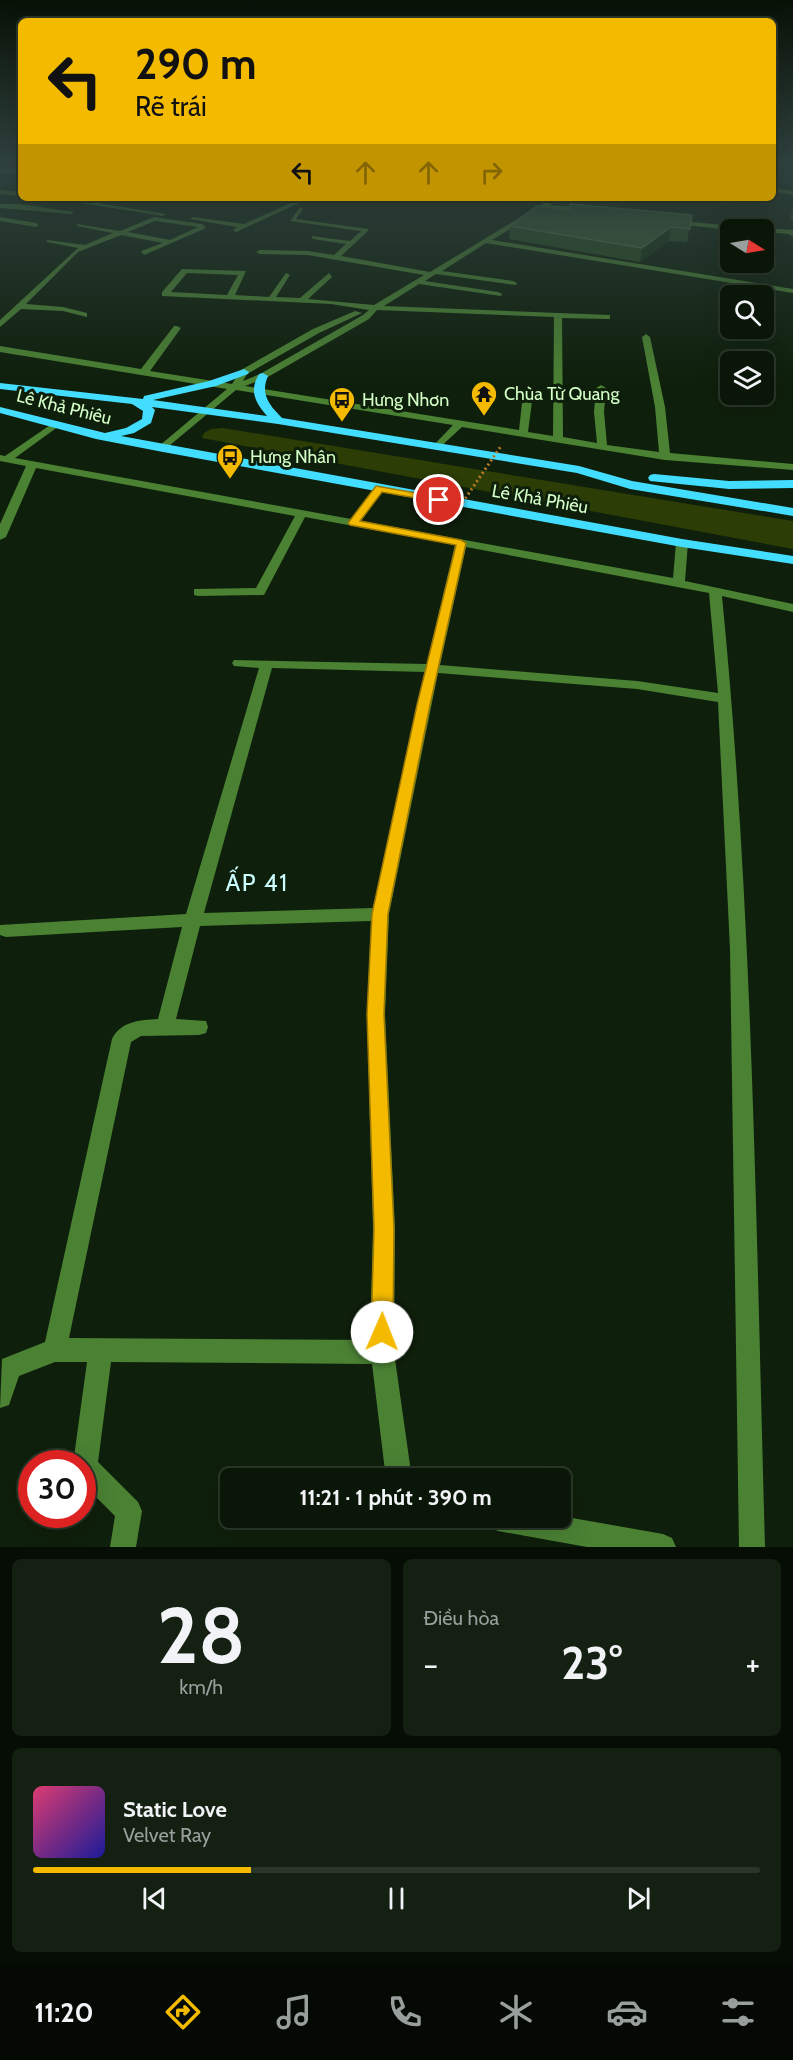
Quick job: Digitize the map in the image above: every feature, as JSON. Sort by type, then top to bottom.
[{"type":"highway","points":[[134,401],[212,384],[244,372]]},
{"type":"highway","points":[[263,376],[258,391],[264,406],[278,421]]},
{"type":"highway","name":"Lê Khả Phiêu","points":[[0,386],[134,401],[278,421],[579,470],[630,485],[793,512]]},
{"type":"highway","points":[[96,435],[122,433],[137,428],[147,421],[149,410],[134,401]]},
{"type":"highway","name":"Lê Khả Phiêu","points":[[0,410],[96,435],[379,489],[682,543],[793,560]]},
{"type":"highway","points":[[579,470],[729,484],[793,484]]},
{"type":"highway","points":[[747,554],[793,569]]},
{"type":"street","points":[[0,325],[73,253],[106,238]]},
{"type":"street","points":[[152,238],[171,242]]},
{"type":"street","points":[[144,254],[180,238]]},
{"type":"street","points":[[321,238],[351,243]]},
{"type":"street","points":[[336,257],[357,238]]},
{"type":"street","points":[[163,448],[234,387],[244,372],[321,328],[375,308],[490,238]]},
{"type":"street","points":[[49,241],[85,247]]},
{"type":"street","points":[[485,241],[793,291]]},
{"type":"street","points":[[260,252],[308,253],[513,283]]},
{"type":"street","points":[[230,297],[243,273],[185,272],[165,294],[271,299],[302,300],[375,308],[607,317]]},
{"type":"street","points":[[271,299],[286,275]]},
{"type":"street","points":[[302,300],[329,275]]},
{"type":"street","points":[[418,282],[498,294]]},
{"type":"street","points":[[25,299],[71,301]]},
{"type":"street","points":[[18,306],[63,309],[84,315]]},
{"type":"street","points":[[234,387],[263,376],[366,317],[375,308]]},
{"type":"street","points":[[558,315],[558,440]]},
{"type":"street","points":[[144,372],[177,328]]},
{"type":"street","points":[[646,337],[660,407],[665,456]]},
{"type":"street","points":[[0,349],[602,447],[665,456],[793,467]]},
{"type":"street","points":[[601,388],[599,412],[602,447]]},
{"type":"street","points":[[523,434],[528,394]]},
{"type":"street","points":[[3,458],[56,424]]},
{"type":"street","points":[[438,447],[460,424]]},
{"type":"street","points":[[3,458],[679,583],[793,608]]},
{"type":"street","points":[[0,537],[32,464]]},
{"type":"street","points":[[354,523],[379,489]]},
{"type":"street","points":[[198,592],[260,592],[301,514]]},
{"type":"street","points":[[398,1468],[382,1352],[384,1229],[376,1014],[380,914],[461,543]]},
{"type":"street","points":[[679,583],[682,543]]},
{"type":"street","points":[[716,591],[726,699],[746,1169],[747,1354],[752,1547]]},
{"type":"street","points":[[239,663],[432,668],[638,685],[726,699]]},
{"type":"street","points":[[165,1027],[266,664]]},
{"type":"street","points":[[6,930],[193,920],[380,914]]},
{"type":"street","points":[[55,1350],[122,1039],[131,1029],[199,1027]]},
{"type":"street","points":[[0,1396],[10,1367],[55,1350],[382,1352]]},
{"type":"street","points":[[101,1351],[85,1467],[129,1511],[123,1547]]},
{"type":"street","points":[[555,1528],[663,1547]]},
{"type":"path","points":[[454,515],[501,446]]},
{"type":"shaded area","points":[[223,428],[793,521],[793,549],[202,438],[204,433],[211,429]]},
{"type":"building","points":[[583,238],[656,238],[642,248]]},
{"type":"place","name":"Chùa Từ Quang","points":[[484,417]]},
{"type":"place","name":"Hưng Nhơn","points":[[342,423]]},
{"type":"place","name":"Hưng Nhân","points":[[230,480]]},
{"type":"district","name":"ẤP 41","points":[[257,883]]},
{"type":"route","points":[[382,1332],[384,1229],[376,1014],[376,962],[380,914],[461,543],[354,523],[379,489],[439,500]]}]
